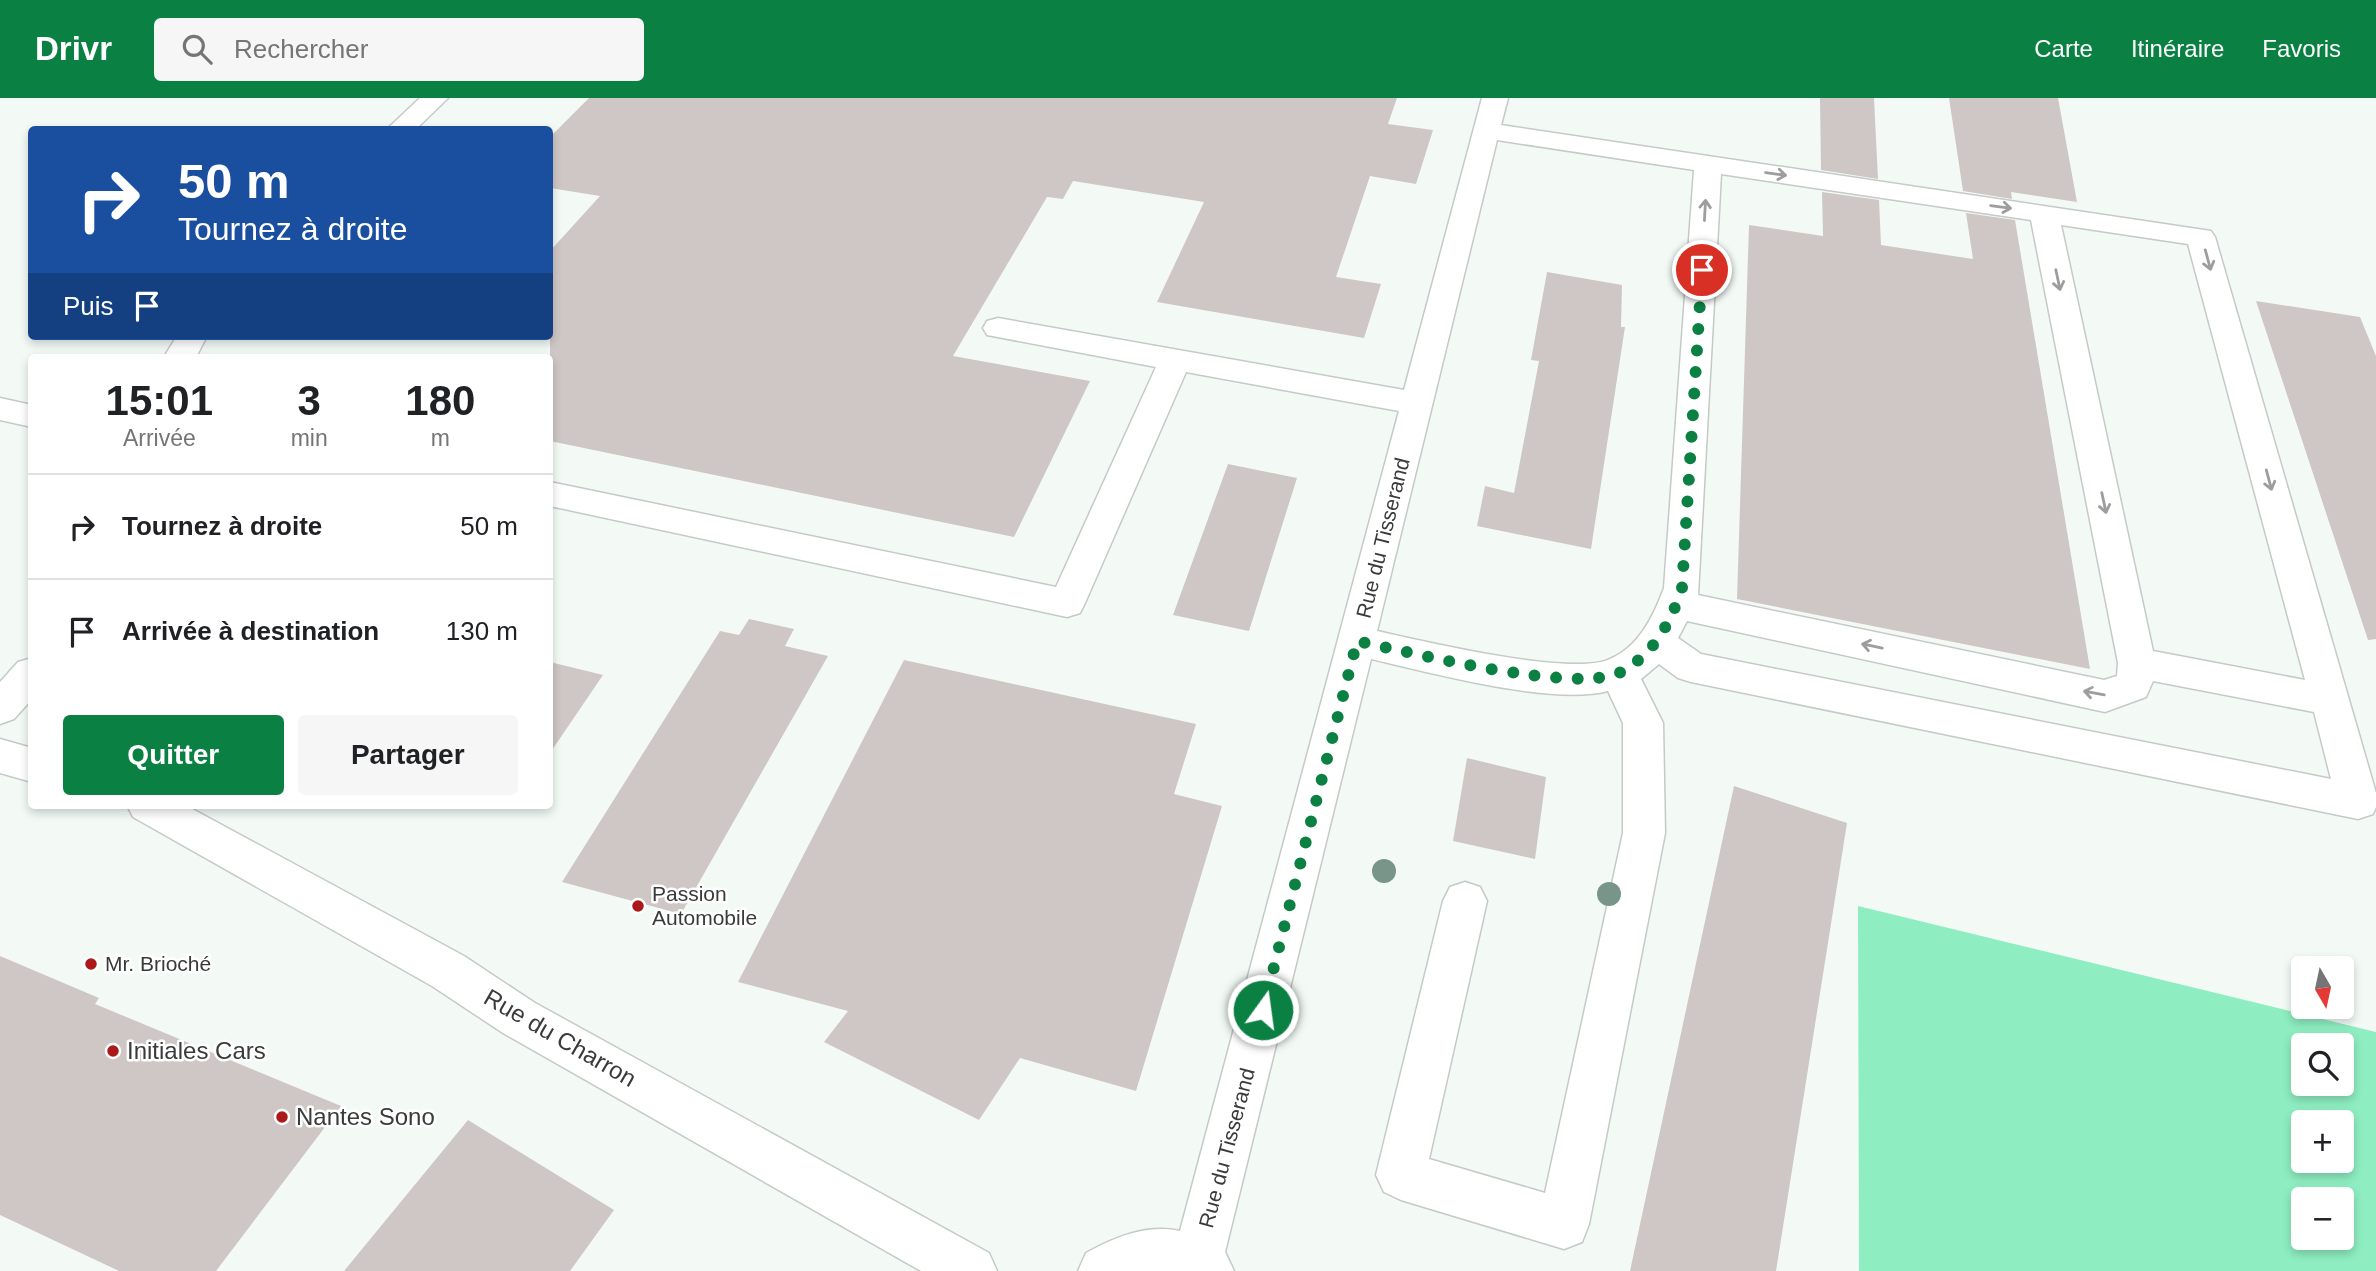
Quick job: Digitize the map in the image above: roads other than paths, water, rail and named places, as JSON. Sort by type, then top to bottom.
[{"type":"street","points":[[404,126],[435,98]]},
{"type":"street","points":[[1491,115],[1708,164],[2201,237],[2358,802],[1690,667],[1656,642]]},
{"type":"street","name":"Rue du Tisserand","points":[[1202,1267],[1491,115]]},
{"type":"street","points":[[1357,641],[1532,676],[1575,680],[1619,673],[1656,642],[1671,620],[1682,588],[1708,164]]},
{"type":"street","points":[[1677,605],[2105,696],[2132,686],[2138,670],[2137,663],[2044,213]]},
{"type":"street","points":[[998,328],[1418,403]]},
{"type":"street","points":[[553,495],[1067,603],[1175,360]]},
{"type":"street","points":[[0,409],[28,415]]},
{"type":"street","points":[[2137,663],[2330,700]]},
{"type":"street","points":[[1465,901],[1401,1175],[1564,1224],[1644,834],[1643,723],[1619,673]]},
{"type":"street","points":[[0,708],[28,677]]},
{"type":"street","points":[[0,755],[28,764]]},
{"type":"street","name":"Rue du Charron","points":[[155,809],[448,971],[519,1018],[971,1271]]},
{"type":"street","points":[[1104,1271],[1127,1258],[1163,1253],[1202,1267]]},
{"type":"place","name":"Passion Automobile","points":[[638,906]]},
{"type":"place","name":"Mr. Brioché","points":[[91,964]]},
{"type":"place","name":"Initiales Cars","points":[[113,1051]]},
{"type":"place","name":"Nantes Sono","points":[[282,1117]]}]
